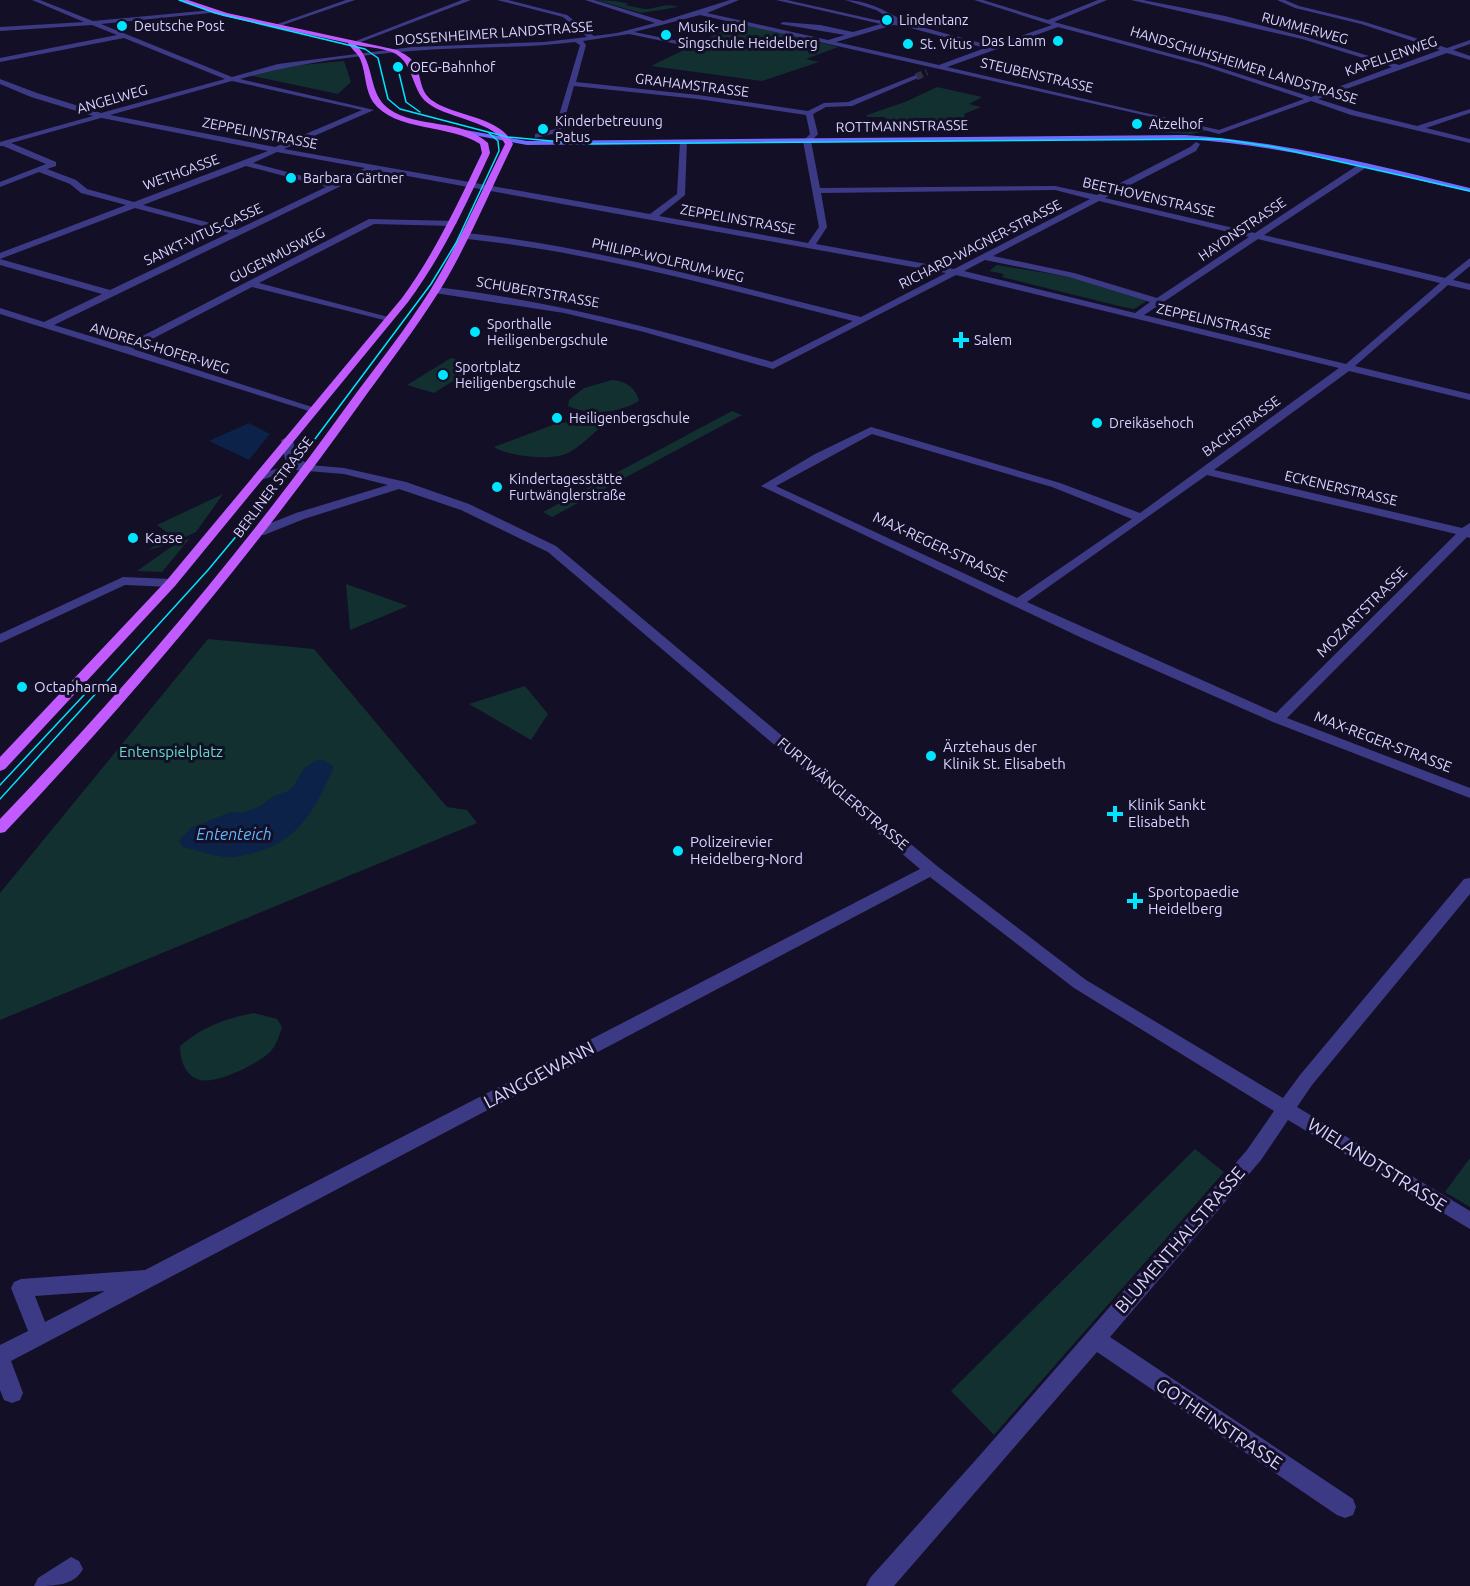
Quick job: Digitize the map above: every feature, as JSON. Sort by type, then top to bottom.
[{"type":"main road","points":[[182,0],[210,11],[351,44],[395,51],[408,60],[418,90],[425,99],[452,113],[498,129],[508,145]]},
{"type":"main road","points":[[351,44],[362,56],[372,94],[388,111],[406,118],[508,145]]},
{"type":"main road","name":"ROTTMANNSTRASSE","points":[[498,129],[559,142]]},
{"type":"main road","name":"BERLINER STRASSE","points":[[0,766],[171,584],[421,278],[453,223],[486,153],[486,147],[478,139],[458,130]]},
{"type":"main road","name":"ROTTMANNSTRASSE","points":[[508,145],[559,142],[1220,135],[1364,165]]},
{"type":"main road","name":"BERLINER STRASSE","points":[[0,828],[92,733],[260,532],[309,468],[435,290],[467,236],[508,145]]},
{"type":"main road","points":[[1364,165],[1470,190]]},
{"type":"street","points":[[35,0],[232,79],[369,110],[388,111]]},
{"type":"street","points":[[275,26],[352,0]]},
{"type":"street","points":[[351,44],[468,0]]},
{"type":"street","points":[[500,0],[565,16],[593,38]]},
{"type":"street","points":[[588,0],[665,24]]},
{"type":"street","points":[[712,0],[727,4]]},
{"type":"street","name":"DOSSENHEIMER LANDSTRASSE","points":[[232,79],[278,66],[395,51],[576,40],[626,33],[700,14],[736,0]]},
{"type":"street","points":[[779,0],[903,24],[992,48]]},
{"type":"street","points":[[827,42],[900,21],[878,9],[848,0]]},
{"type":"street","name":"HANDSCHUHSHEIMER LANDSTRASSE","points":[[977,0],[1058,25],[1207,65],[1309,100],[1470,141]]},
{"type":"street","points":[[1048,22],[1104,0]]},
{"type":"street","name":"RUMMERWEG","points":[[1134,0],[1225,18],[1304,38],[1398,67]]},
{"type":"street","points":[[1280,0],[1298,7],[1363,23],[1470,58]]},
{"type":"street","points":[[0,29],[94,23],[210,11]]},
{"type":"street","name":"STEUBENSTRASSE","points":[[700,14],[939,67],[1220,135]]},
{"type":"street","points":[[749,24],[758,22],[813,26],[851,34]]},
{"type":"street","points":[[927,72],[1058,25]]},
{"type":"street","name":"DOSSENHEIMER LANDSTRASSE","points":[[626,33],[696,46]]},
{"type":"street","points":[[0,60],[123,36]]},
{"type":"street","points":[[538,136],[558,130],[583,45],[576,40]]},
{"type":"street","name":"KAPELLENWEG","points":[[1220,135],[1470,42]]},
{"type":"street","points":[[810,246],[823,227],[807,141],[814,134],[809,113],[824,105],[849,104],[916,77]]},
{"type":"street","name":"ANGELWEG","points":[[2,144],[232,79]]},
{"type":"street","name":"ZEPPELINSTRASSE","points":[[0,81],[34,95],[102,116],[277,150],[956,272],[1470,397]]},
{"type":"street","name":"GRAHAMSTRASSE","points":[[572,84],[698,97],[809,113]]},
{"type":"street","name":"WETHGASSE","points":[[0,256],[245,163],[369,110]]},
{"type":"street","points":[[1419,128],[1470,111]]},
{"type":"street","points":[[652,217],[681,195],[684,142]]},
{"type":"street","points":[[0,185],[53,164],[2,144]]},
{"type":"street","name":"RICHARD-WAGNER-STRASSE","points":[[773,366],[1193,150],[1196,144]]},
{"type":"street","points":[[245,163],[333,186]]},
{"type":"street","name":"HAYDNSTRASSE","points":[[1136,316],[1364,165]]},
{"type":"street","name":"SANKT-VITUS-GASSE","points":[[43,326],[374,167]]},
{"type":"street","points":[[41,170],[73,182],[83,190],[130,205],[237,232]]},
{"type":"street","name":"BEETHOVENSTRASSE","points":[[815,191],[1054,188],[1470,287]]},
{"type":"street","name":"GUGENMUSWEG","points":[[124,350],[372,221],[453,223]]},
{"type":"street","name":"PHILIPP-WOLFRUM-WEG","points":[[467,236],[542,246],[691,278],[862,320]]},
{"type":"street","name":"ZEPPELINSTRASSE","points":[[984,258],[1071,275],[1156,302]]},
{"type":"street","name":"BACHSTRASSE","points":[[1019,602],[1141,518],[1349,366],[1470,261]]},
{"type":"street","points":[[0,262],[110,293]]},
{"type":"street","points":[[250,284],[389,320]]},
{"type":"street","name":"SCHUBERTSTRASSE","points":[[435,290],[533,302],[607,318],[773,366]]},
{"type":"street","name":"ANDREAS-HOFER-WEG","points":[[0,311],[313,409]]},
{"type":"street","name":"MAX-REGER-STRASSE","points":[[1141,518],[1056,485],[871,430],[767,486],[1087,635],[1278,719],[1470,793]]},
{"type":"street","points":[[287,440],[291,459],[309,468]]},
{"type":"street","name":"FURTWÄNGLERSTRASSE","points":[[256,478],[284,468],[309,468],[344,471],[402,484],[465,507],[552,549],[931,870],[1080,984],[1285,1108]]},
{"type":"street","name":"ECKENERSTRASSE","points":[[1205,471],[1468,531]]},
{"type":"street","points":[[260,532],[300,516],[402,484]]},
{"type":"street","name":"MOZARTSTRASSE","points":[[1278,719],[1468,531]]},
{"type":"street","points":[[0,639],[123,581],[171,584]]},
{"type":"street","name":"LANGGEWANN","points":[[12,1393],[0,1358],[40,1335],[931,870]]},
{"type":"street","name":"BLUMENTHALSTRASSE","points":[[878,1586],[1254,1155],[1285,1108],[1470,883]]},
{"type":"street","name":"WIELANDTSTRASSE","points":[[1285,1108],[1470,1221]]},
{"type":"street","name":"LANGGEWANN","points":[[40,1335],[21,1288],[146,1279]]},
{"type":"street","name":"GOTHEINSTRASSE","points":[[1095,1339],[1345,1507]]},
{"type":"street","points":[[46,1586],[71,1569]]},
{"type":"green space","points":[[596,0],[616,1],[644,9],[669,5],[678,7],[641,13]]},
{"type":"green space","points":[[739,23],[838,47],[806,59],[819,62],[762,81],[651,66]]},
{"type":"green space","points":[[344,61],[351,82],[338,94],[248,75],[279,67]]},
{"type":"green space","points":[[937,87],[982,97],[969,104],[981,107],[964,114],[966,120],[886,121],[885,117],[867,117],[867,115],[905,102]]},
{"type":"green space","points":[[1169,122],[1206,131],[1191,134],[1157,132],[1162,125]]},
{"type":"green space","points":[[997,265],[1070,277],[1147,301],[1134,309],[1123,307],[1002,277],[1004,274],[989,271]]},
{"type":"green space","name":"Sportplatz Heiligenbergschule","points":[[451,358],[478,365],[434,393],[407,385]]},
{"type":"green space","points":[[612,380],[629,386],[639,401],[623,408],[604,412],[586,411],[568,406],[569,400],[584,388]]},
{"type":"green space","points":[[732,411],[742,415],[552,517],[543,512]]},
{"type":"green space","points":[[574,422],[602,426],[577,448],[551,457],[520,455],[494,447],[558,423]]},
{"type":"green space","points":[[223,494],[196,532],[170,544],[148,550],[172,536],[157,525]]},
{"type":"green space","points":[[190,538],[162,572],[137,571],[171,547]]},
{"type":"green space","points":[[346,584],[408,606],[350,630]]},
{"type":"green space","name":"Entenspielplatz","points":[[208,639],[314,649],[447,807],[467,810],[477,823],[0,1020],[0,893]]},
{"type":"green space","points":[[525,686],[548,714],[531,740],[469,704]]},
{"type":"green space","points":[[254,1013],[277,1019],[282,1027],[269,1053],[246,1067],[216,1079],[200,1080],[190,1075],[182,1061],[180,1046],[215,1024]]},
{"type":"green space","points":[[1195,1149],[1224,1172],[994,1435],[951,1391]]},
{"type":"green space","points":[[1470,1158],[1470,1207],[1445,1192]]},
{"type":"water","points":[[249,423],[270,434],[249,460],[209,441]]},
{"type":"water","name":"Ententeich","points":[[317,760],[324,760],[334,767],[321,794],[298,828],[275,845],[240,856],[223,857],[183,847],[179,841],[191,828],[231,812],[242,813],[259,807],[274,796],[288,791],[294,786],[304,768]]},
{"type":"tunnel","points":[[916,77],[927,72]]},
{"type":"tram line","points":[[179,0],[215,13],[365,49],[378,58],[388,99],[400,109],[507,137],[584,144],[1220,139],[1274,147],[1470,191]]},
{"type":"tram line","points":[[399,73],[406,102],[420,112]]},
{"type":"tram line","points":[[0,799],[208,570],[294,467],[431,284],[456,243],[499,151],[498,141],[489,133]]},
{"type":"tram line","points":[[0,785],[84,695]]},
{"type":"place","name":"Lindentanz","points":[[887,20]]},
{"type":"place","name":"Deutsche Post","points":[[122,26]]},
{"type":"place","name":"Musik- und Singschule Heidelberg","points":[[666,35]]},
{"type":"place","name":"Das Lamm","points":[[1058,41]]},
{"type":"place","name":"St. Vitus","points":[[908,44]]},
{"type":"place","name":"OEG-Bahnhof","points":[[398,67]]},
{"type":"place","name":"Atzelhof","points":[[1137,124]]},
{"type":"place","name":"Kinderbetreuung Patus","points":[[543,129]]},
{"type":"place","name":"Barbara Gärtner","points":[[291,178]]},
{"type":"place","name":"Sporthalle Heiligenbergschule","points":[[475,332]]},
{"type":"place","name":"Salem","points":[[961,340]]},
{"type":"place","name":"Sportplatz Heiligenbergschule","points":[[443,375]]},
{"type":"place","name":"Heiligenbergschule","points":[[557,418]]},
{"type":"place","name":"Dreikäsehoch","points":[[1097,423]]},
{"type":"place","name":"Kindertagesstätte Furtwänglerstraße","points":[[497,487]]},
{"type":"place","name":"Kasse","points":[[133,538]]},
{"type":"place","name":"Octapharma","points":[[22,687]]},
{"type":"place","name":"Ärztehaus der Klinik St. Elisabeth","points":[[931,756]]},
{"type":"place","name":"Klinik Sankt Elisabeth","points":[[1115,814]]},
{"type":"place","name":"Polizeirevier Heidelberg-Nord","points":[[678,851]]},
{"type":"place","name":"Sportopaedie Heidelberg","points":[[1135,901]]}]
